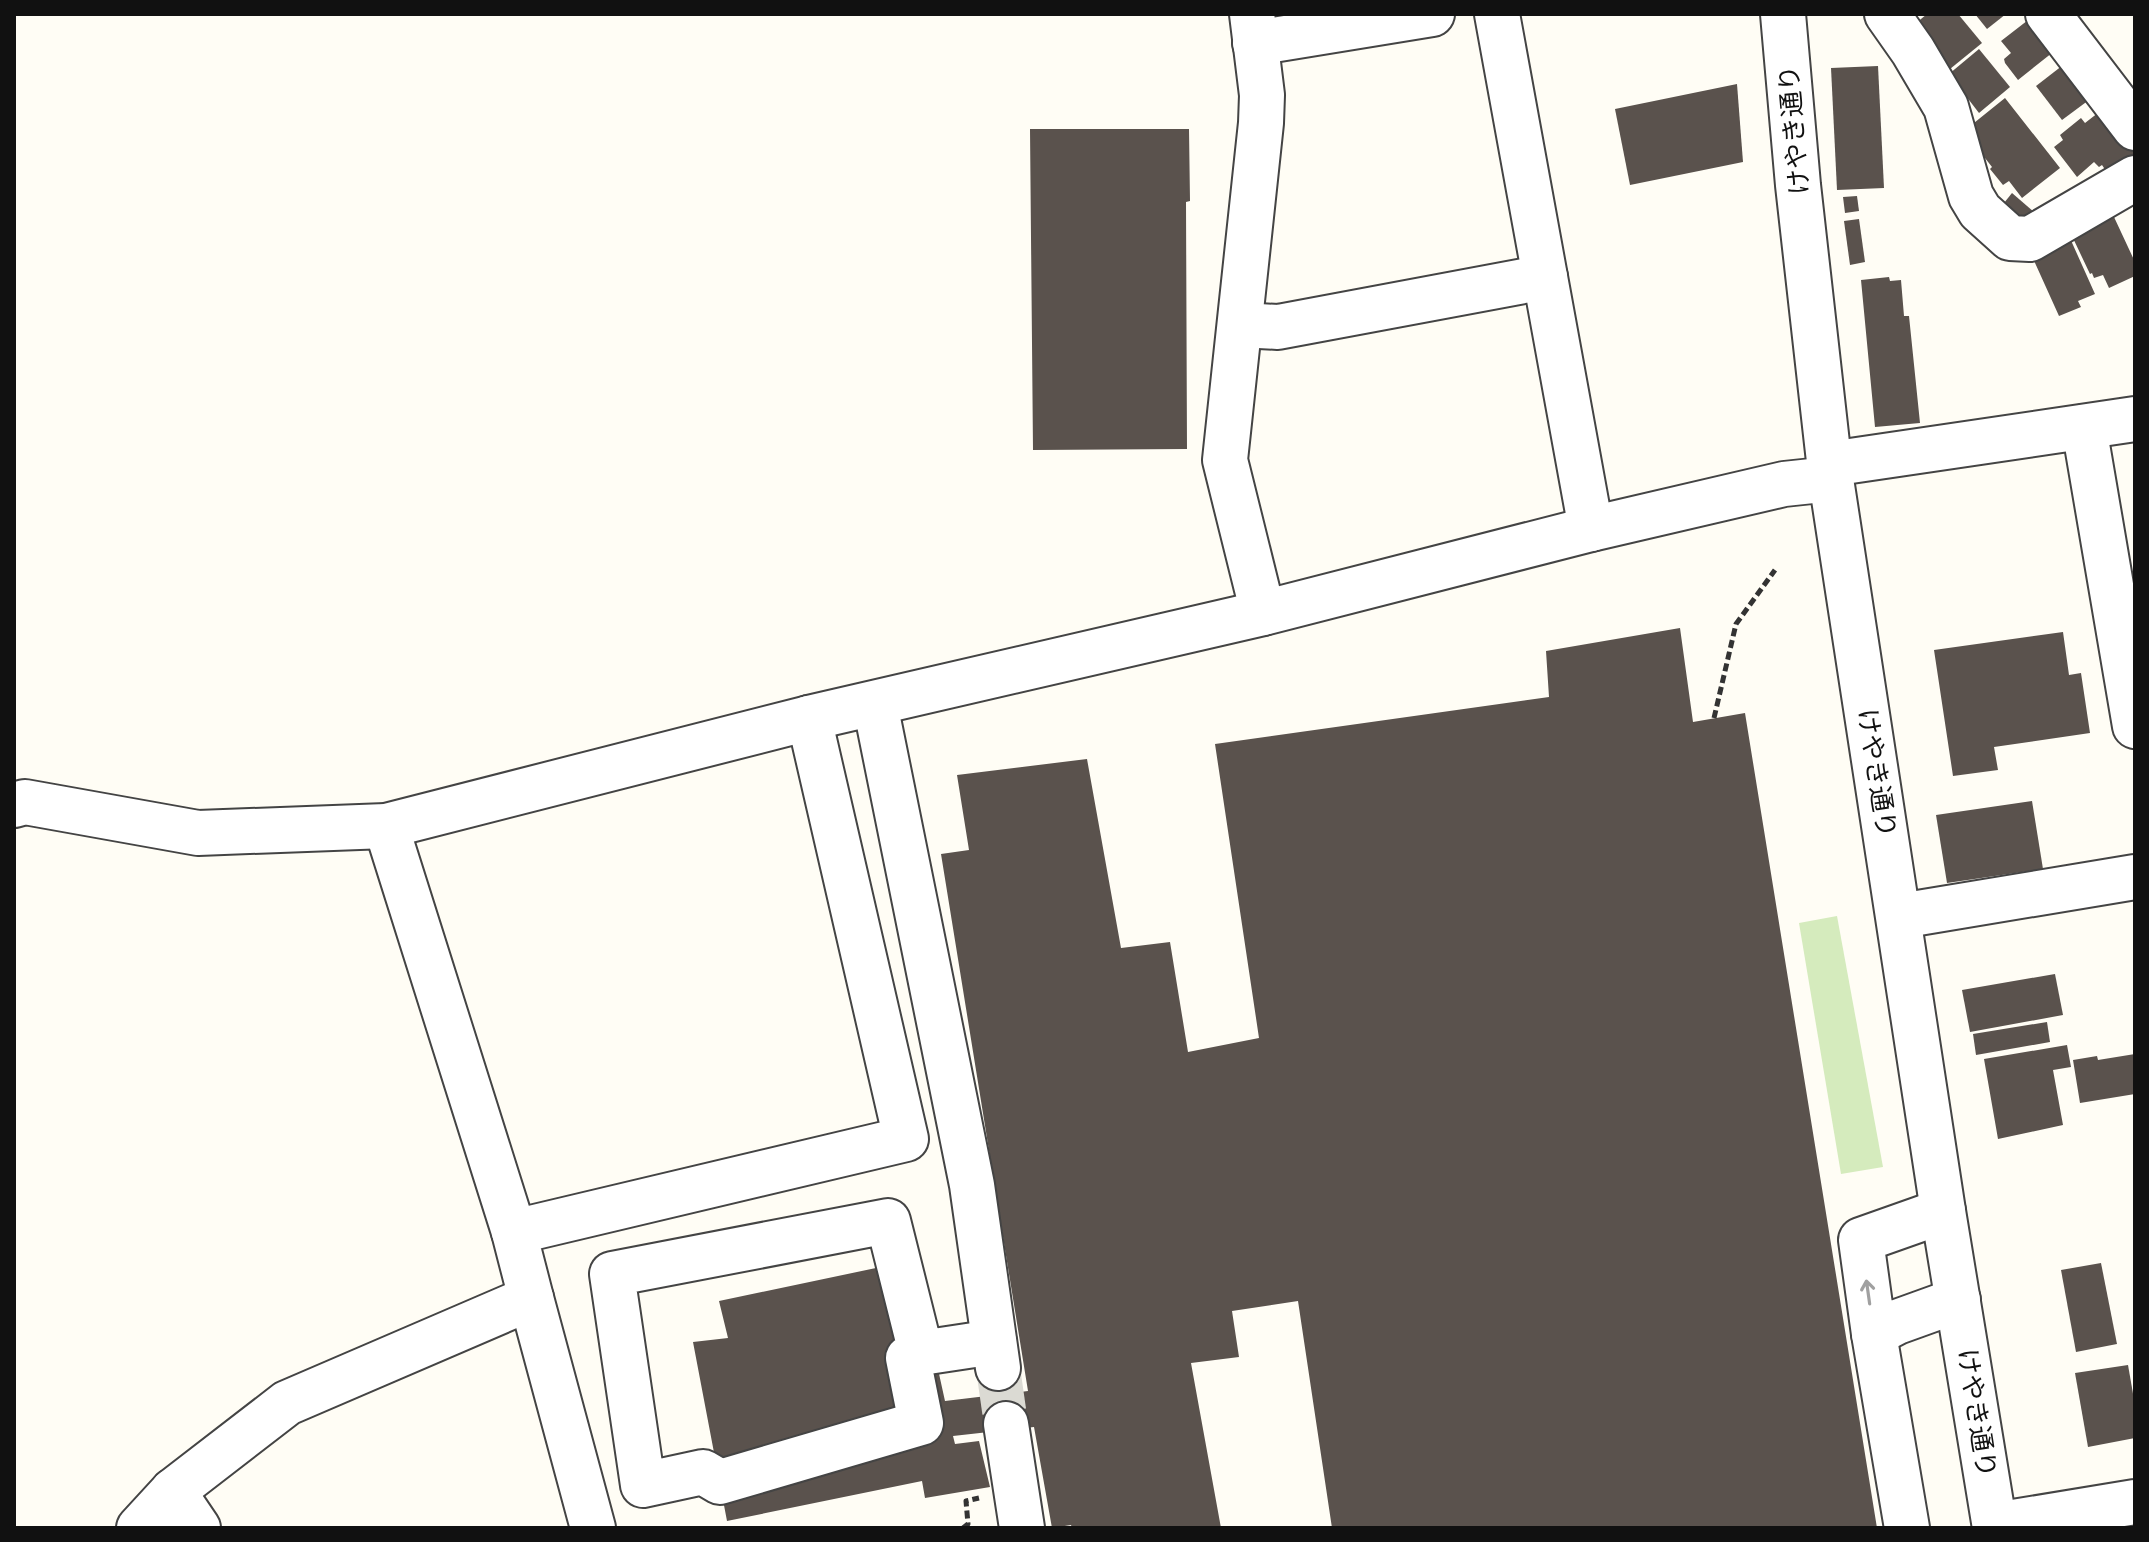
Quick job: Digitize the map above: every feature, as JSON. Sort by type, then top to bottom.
[{"type":"street","points":[[1263,613],[1225,460],[1261,123],[1262,95],[1254,28],[1432,14]]},
{"type":"street","points":[[1497,14],[1591,529]]},
{"type":"street","name":"けやき通り","points":[[1783,14],[1798,185],[1831,472],[1943,1211],[1995,1526]]},
{"type":"street","points":[[1887,14],[1946,107],[1971,196],[1980,211],[2010,238],[2030,239],[2135,178]]},
{"type":"street","points":[[2048,14],[2135,128]]},
{"type":"street","points":[[1240,325],[1278,327],[1545,277]]},
{"type":"street","points":[[14,805],[25,802],[198,833],[386,826],[809,718],[1263,613],[1591,529],[1831,472],[2135,419]]},
{"type":"street","points":[[2084,427],[2135,726]]},
{"type":"street","points":[[875,704],[983,1182],[996,1355],[921,1353],[908,1358],[921,1423],[720,1482],[703,1472],[643,1485],[612,1274],[888,1221],[921,1353]]},
{"type":"street","points":[[514,1232],[906,1139],[809,718]]},
{"type":"street","points":[[386,826],[514,1232],[584,1524]]},
{"type":"street","points":[[1900,916],[2135,877]]},
{"type":"street","points":[[1907,1528],[1861,1240],[1943,1211]]},
{"type":"street","points":[[139,1528],[173,1491],[287,1403],[531,1298]]},
{"type":"street","points":[[1874,1334],[1897,1322],[1958,1300]]},
{"type":"street","points":[[1006,1424],[1022,1528]]},
{"type":"street","points":[[173,1491],[198,1528]]},
{"type":"street","points":[[1995,1526],[2135,1502]]},
{"type":"path","points":[[1714,718],[1736,624],[1775,570]]},
{"type":"path","points":[[963,1528],[968,1524],[966,1501],[990,1496]]},
{"type":"green space","points":[[1837,916],[1883,1167],[1841,1174],[1799,923]]},
{"type":"building","points":[[1927,14],[1958,14],[1982,43],[1950,69],[1915,24]]},
{"type":"building","points":[[1975,14],[2006,14],[1987,29]]},
{"type":"building","points":[[2032,17],[2057,49],[2018,80],[2005,63],[2004,59],[2011,53],[2001,41]]},
{"type":"building","points":[[1979,49],[2010,87],[1979,113],[1949,74]]},
{"type":"building","points":[[2067,62],[2093,97],[2062,120],[2036,86]]},
{"type":"building","points":[[1878,66],[1884,188],[1837,190],[1831,68]]},
{"type":"building","points":[[1737,84],[1743,162],[1630,185],[1615,109]]},
{"type":"building","points":[[2005,98],[2060,168],[2022,198],[2009,181],[2003,185],[1964,131]]},
{"type":"building","points":[[2103,109],[2135,151],[2135,156],[2108,174],[2102,165],[2099,167],[2094,162],[2077,177],[2054,147],[2063,140],[2060,135],[2081,118],[2085,123]]},
{"type":"building","points":[[1030,129],[1189,129],[1190,201],[1186,202],[1187,449],[1033,450]]},
{"type":"building","points":[[2012,193],[2034,212],[2021,227],[2000,208]]},
{"type":"building","points":[[1857,196],[1859,211],[1845,213],[1843,197]]},
{"type":"building","points":[[2114,217],[2135,262],[2135,276],[2109,288],[2103,275],[2094,278],[2090,274],[2072,236]]},
{"type":"building","points":[[1859,219],[1865,262],[1850,265],[1844,221]]},
{"type":"building","points":[[2069,236],[2095,294],[2078,301],[2081,307],[2059,316],[2031,254]]},
{"type":"building","points":[[1889,277],[1890,281],[1901,280],[1904,316],[1909,316],[1920,423],[1875,427],[1861,280]]},
{"type":"building","points":[[1680,628],[1693,722],[1745,713],[1877,1528],[1332,1528],[1298,1301],[1232,1311],[1239,1357],[1191,1363],[1221,1528],[1072,1528],[1071,1525],[1052,1528],[1034,1427],[953,1436],[955,1444],[979,1441],[990,1487],[925,1498],[922,1481],[727,1521],[693,1342],[728,1338],[719,1301],[914,1260],[945,1401],[1028,1391],[941,854],[969,850],[957,775],[1087,759],[1121,948],[1170,942],[1188,1052],[1259,1038],[1215,744],[1549,697],[1546,651]]},
{"type":"building","points":[[2063,632],[2069,675],[2081,673],[2090,733],[1994,747],[1998,770],[1953,776],[1934,650]]},
{"type":"building","points":[[2032,801],[2043,869],[1947,883],[1936,815]]},
{"type":"building","points":[[2055,974],[2063,1015],[1970,1032],[1962,990]]},
{"type":"building","points":[[2047,1022],[2050,1042],[1976,1055],[1973,1034]]},
{"type":"building","points":[[2067,1045],[2071,1067],[2053,1070],[2063,1125],[1998,1139],[1984,1059]]},
{"type":"building","points":[[2135,1054],[2135,1094],[2080,1103],[2073,1060],[2097,1056],[2098,1060]]},
{"type":"building","points":[[2101,1263],[2117,1344],[2076,1352],[2061,1270]]},
{"type":"building","points":[[2128,1365],[2135,1405],[2135,1438],[2088,1447],[2075,1373]]},
{"type":"tunnel","points":[[998,1368],[1006,1424]]}]
